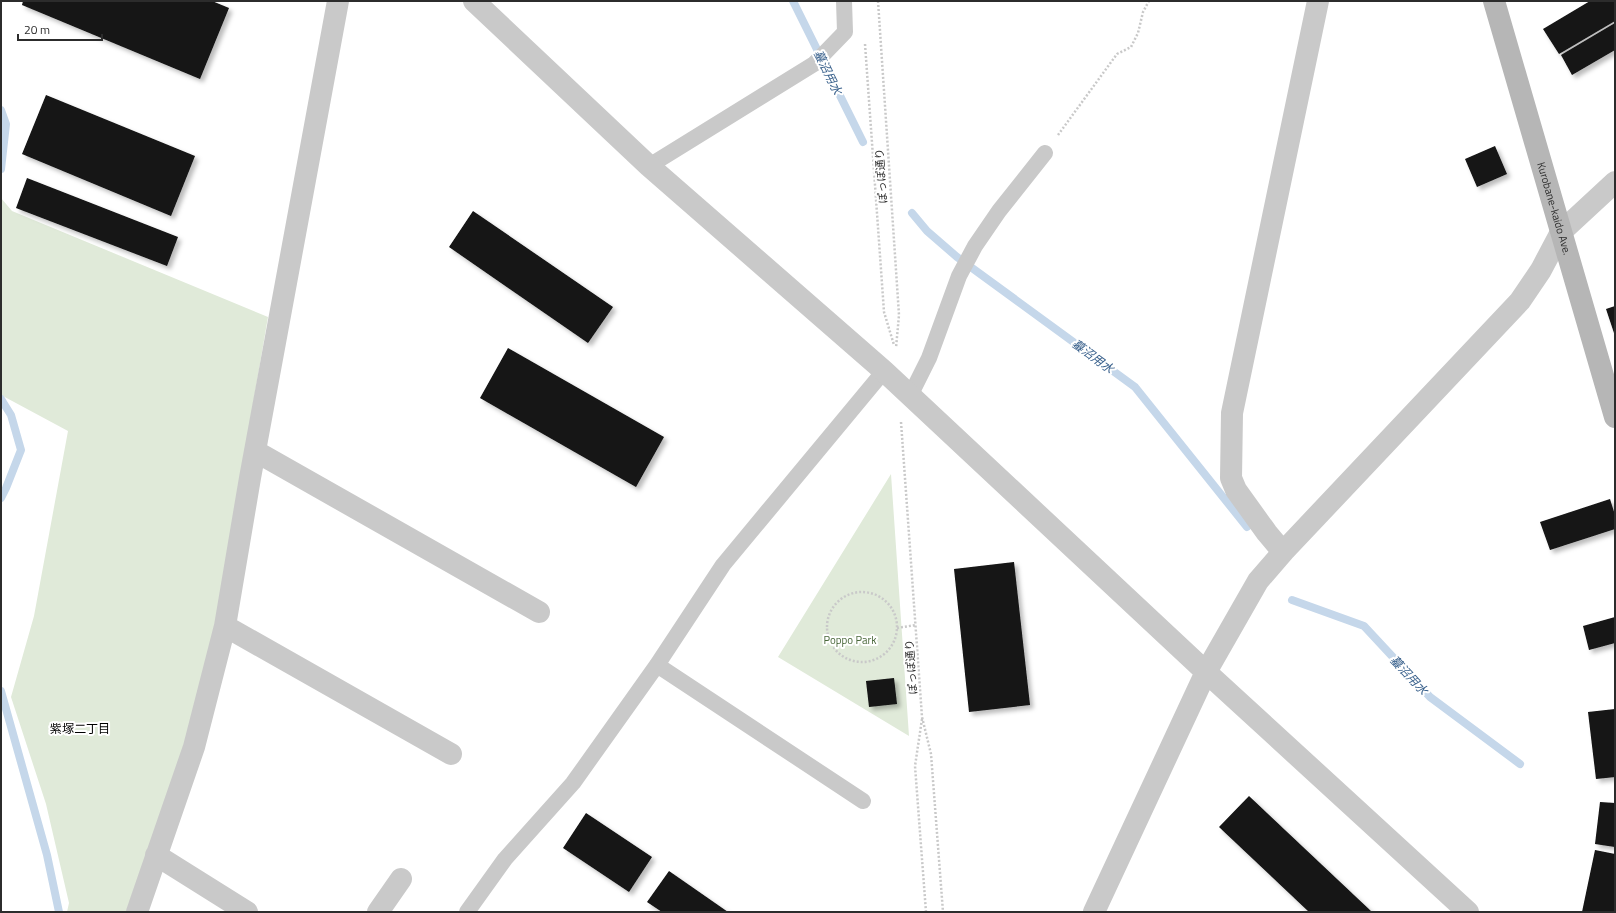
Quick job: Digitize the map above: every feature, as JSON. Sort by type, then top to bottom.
[{"type":"street","points":[[137,912],[194,748],[224,626],[338,1]]},
{"type":"street","points":[[474,1],[649,166],[884,371],[1206,672],[1468,912]]},
{"type":"street","name":"Kurobane-kaido Ave.","points":[[1494,1],[1615,417]]},
{"type":"street","points":[[1283,552],[1266,533],[1236,490],[1231,478],[1232,413],[1315,2]]},
{"type":"street","points":[[1094,912],[1206,672],[1258,581],[1283,552],[1520,302],[1541,270],[1561,232],[1615,182]]},
{"type":"street","points":[[255,451],[539,612]]},
{"type":"street","points":[[224,626],[451,754]]},
{"type":"street","points":[[156,855],[247,912]]},
{"type":"street","points":[[378,912],[401,879]]},
{"type":"lane","points":[[649,166],[814,64],[846,32],[844,1]]},
{"type":"lane","points":[[910,396],[929,358],[959,276],[975,246],[999,211],[1045,153]]},
{"type":"lane","points":[[467,912],[505,859],[573,783],[657,665],[723,565],[884,371]]},
{"type":"lane","points":[[657,665],[863,800]]},
{"type":"path","name":"ぽっぽ通り","points":[[865,40],[884,312],[895,349],[899,315],[878,1]]},
{"type":"path","points":[[1045,153],[1117,54],[1131,47],[1138,33],[1143,12],[1149,1]]},
{"type":"path","name":"ぽっぽ通り","points":[[901,419],[922,717],[930,754],[943,912]]},
{"type":"path","points":[[859,592],[871,593],[881,598],[890,606],[895,617],[897,628],[895,639],[889,650],[870,662],[858,662],[847,659],[838,653],[831,644],[827,633],[827,621],[831,610],[838,601],[848,595],[859,592]]},
{"type":"path","points":[[897,628],[916,625]]},
{"type":"path","points":[[922,717],[915,766],[926,912]]},
{"type":"green space","points":[[1,198],[12,211],[268,317],[215,626],[183,749],[126,912],[67,912],[69,903],[46,804],[11,697],[34,616],[68,431],[1,395]]},
{"type":"green space","name":"Poppo Park","points":[[891,474],[909,736],[778,657]]},
{"type":"building","points":[[23,1],[212,1],[229,8],[200,79],[22,5]]},
{"type":"building","points":[[1590,1],[1615,1],[1615,21],[1559,54],[1543,29]]},
{"type":"building","points":[[1615,23],[1615,50],[1572,75],[1561,55]]},
{"type":"building","points":[[46,95],[195,156],[171,216],[22,154]]},
{"type":"building","points":[[1495,146],[1507,174],[1477,187],[1465,159]]},
{"type":"building","points":[[27,178],[178,237],[167,266],[16,208]]},
{"type":"building","points":[[473,211],[613,307],[588,343],[449,247]]},
{"type":"building","points":[[1615,306],[1615,336],[1606,309]]},
{"type":"building","points":[[508,348],[664,437],[636,487],[480,398]]},
{"type":"building","points":[[1610,499],[1615,515],[1615,529],[1550,550],[1540,522]]},
{"type":"building","points":[[1014,562],[1030,705],[969,712],[954,569]]},
{"type":"building","points":[[1615,617],[1615,643],[1589,650],[1583,626]]},
{"type":"building","points":[[894,678],[897,704],[869,707],[866,681]]},
{"type":"building","points":[[1615,709],[1615,777],[1596,779],[1588,712]]},
{"type":"building","points":[[1249,796],[1372,912],[1309,912],[1219,827]]},
{"type":"building","points":[[1600,802],[1615,803],[1615,847],[1595,844]]},
{"type":"building","points":[[586,813],[652,857],[629,892],[563,848]]},
{"type":"building","points":[[1595,850],[1615,854],[1615,912],[1582,912]]},
{"type":"building","points":[[669,871],[728,912],[662,912],[647,902]]},
{"type":"waterway","name":"蟇沼用水","points":[[793,1],[863,142]]},
{"type":"waterway","points":[[1,110],[6,124],[1,169]]},
{"type":"waterway","name":"蟇沼用水","points":[[912,213],[927,231],[957,257],[1135,387],[1247,527]]},
{"type":"waterway","points":[[1,399],[11,415],[21,450],[1,498]]},
{"type":"waterway","name":"蟇沼用水","points":[[1292,600],[1364,626],[1430,697],[1520,764]]},
{"type":"waterway","points":[[1,691],[47,855],[59,912]]},
{"type":"district","name":"紫塚二丁目","points":[[80,728]]}]
